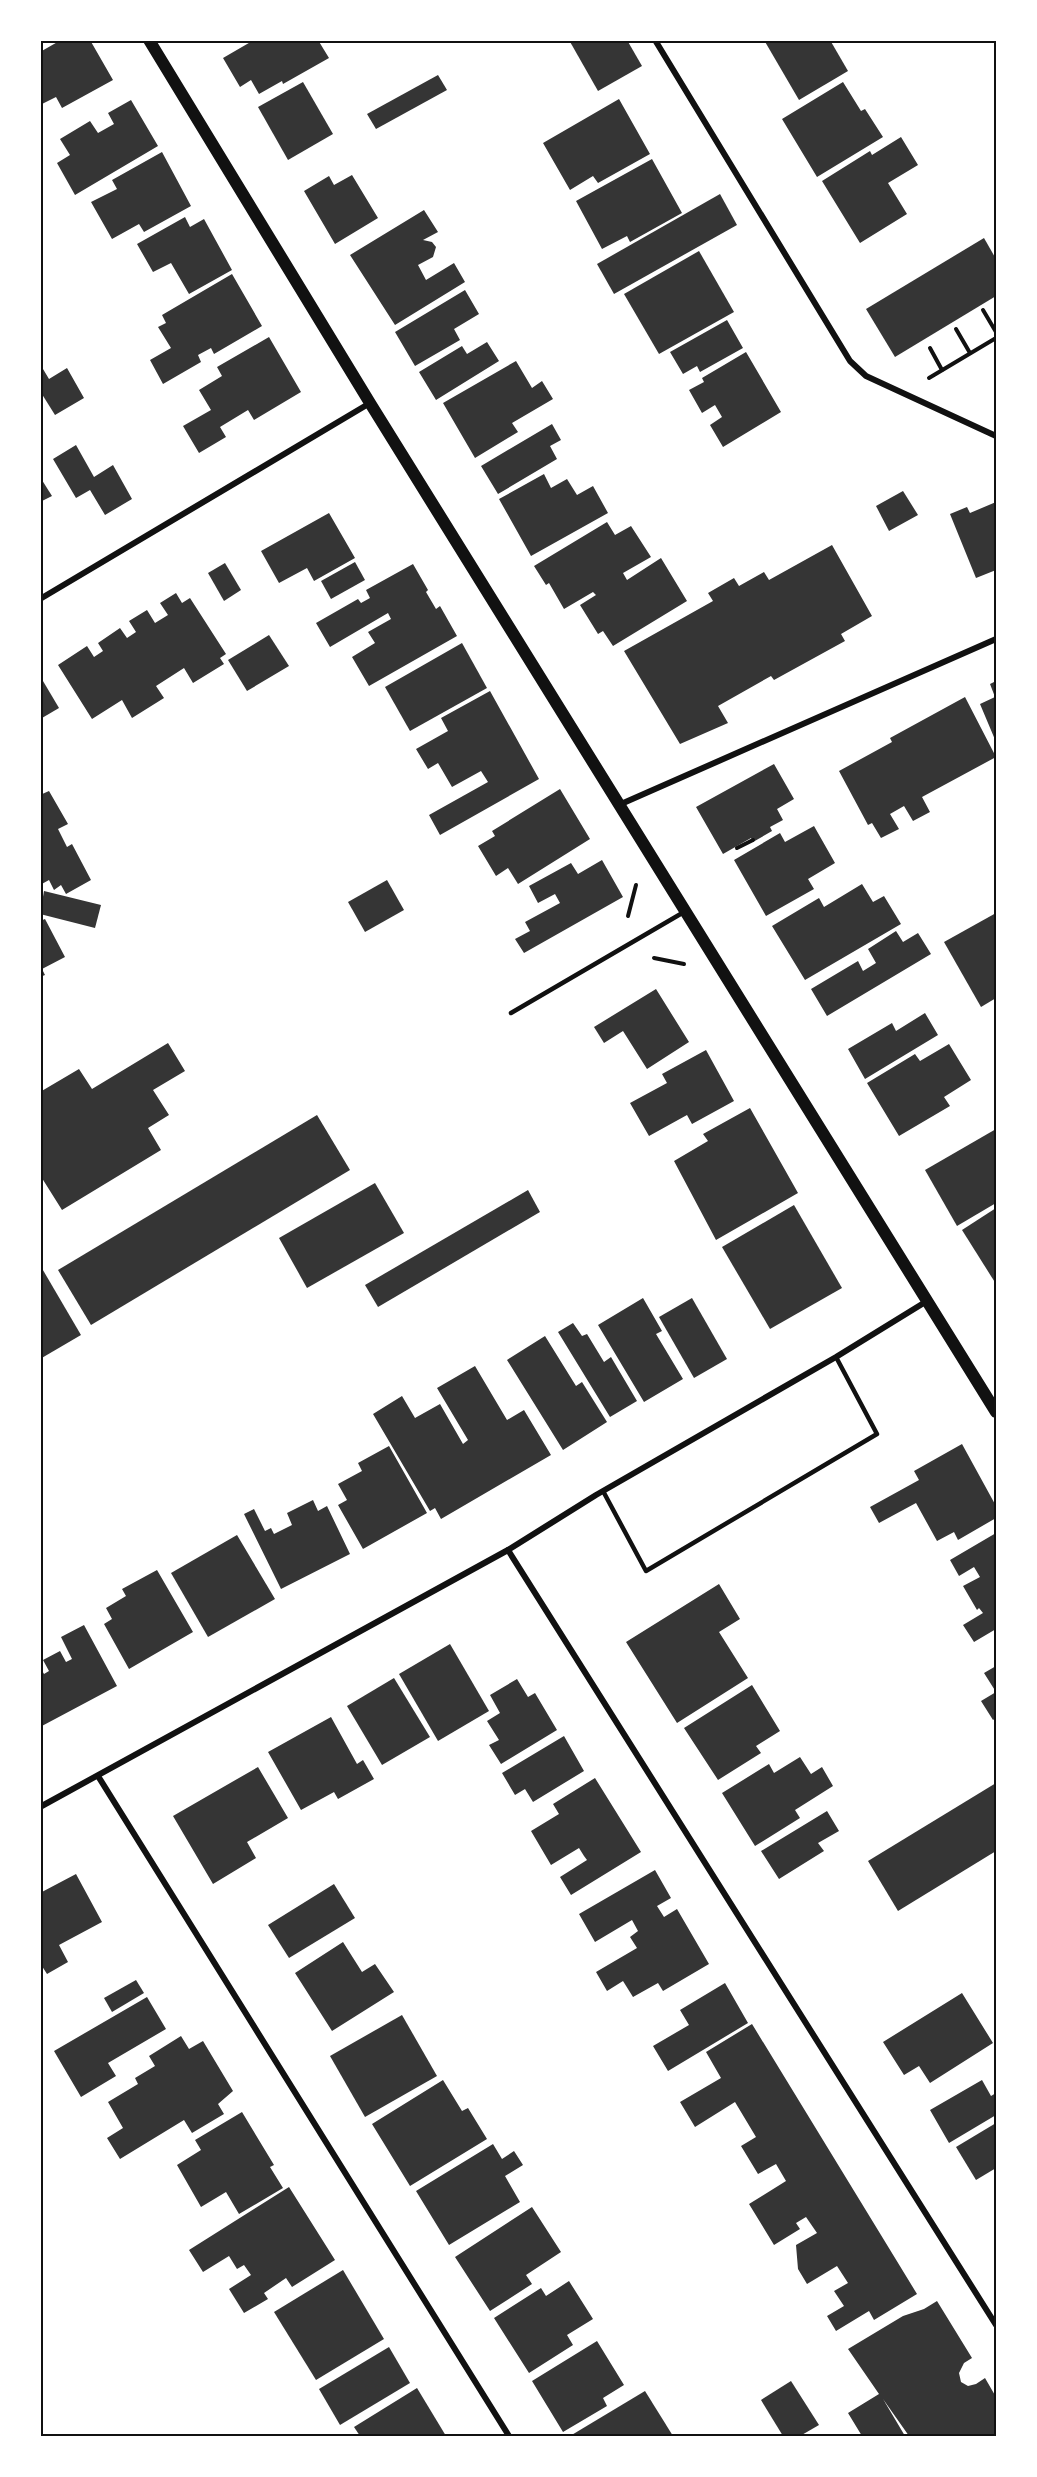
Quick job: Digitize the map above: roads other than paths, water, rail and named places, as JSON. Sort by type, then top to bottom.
[{"type":"main road","points":[[149,40],[370,403],[621,804],[996,1412]]},
{"type":"street","points":[[655,40],[850,361],[866,375],[996,436]]},
{"type":"street","points":[[40,599],[370,403]]},
{"type":"street","points":[[621,804],[996,639]]},
{"type":"street","points":[[40,1807],[508,1550],[603,1491],[837,1357],[927,1301]]},
{"type":"street","points":[[508,1550],[996,2325]]},
{"type":"street","points":[[98,1776],[509,2436]]},
{"type":"lane","points":[[511,1013],[686,911]]},
{"type":"lane","points":[[603,1491],[646,1571],[877,1434],[837,1357]]}]
